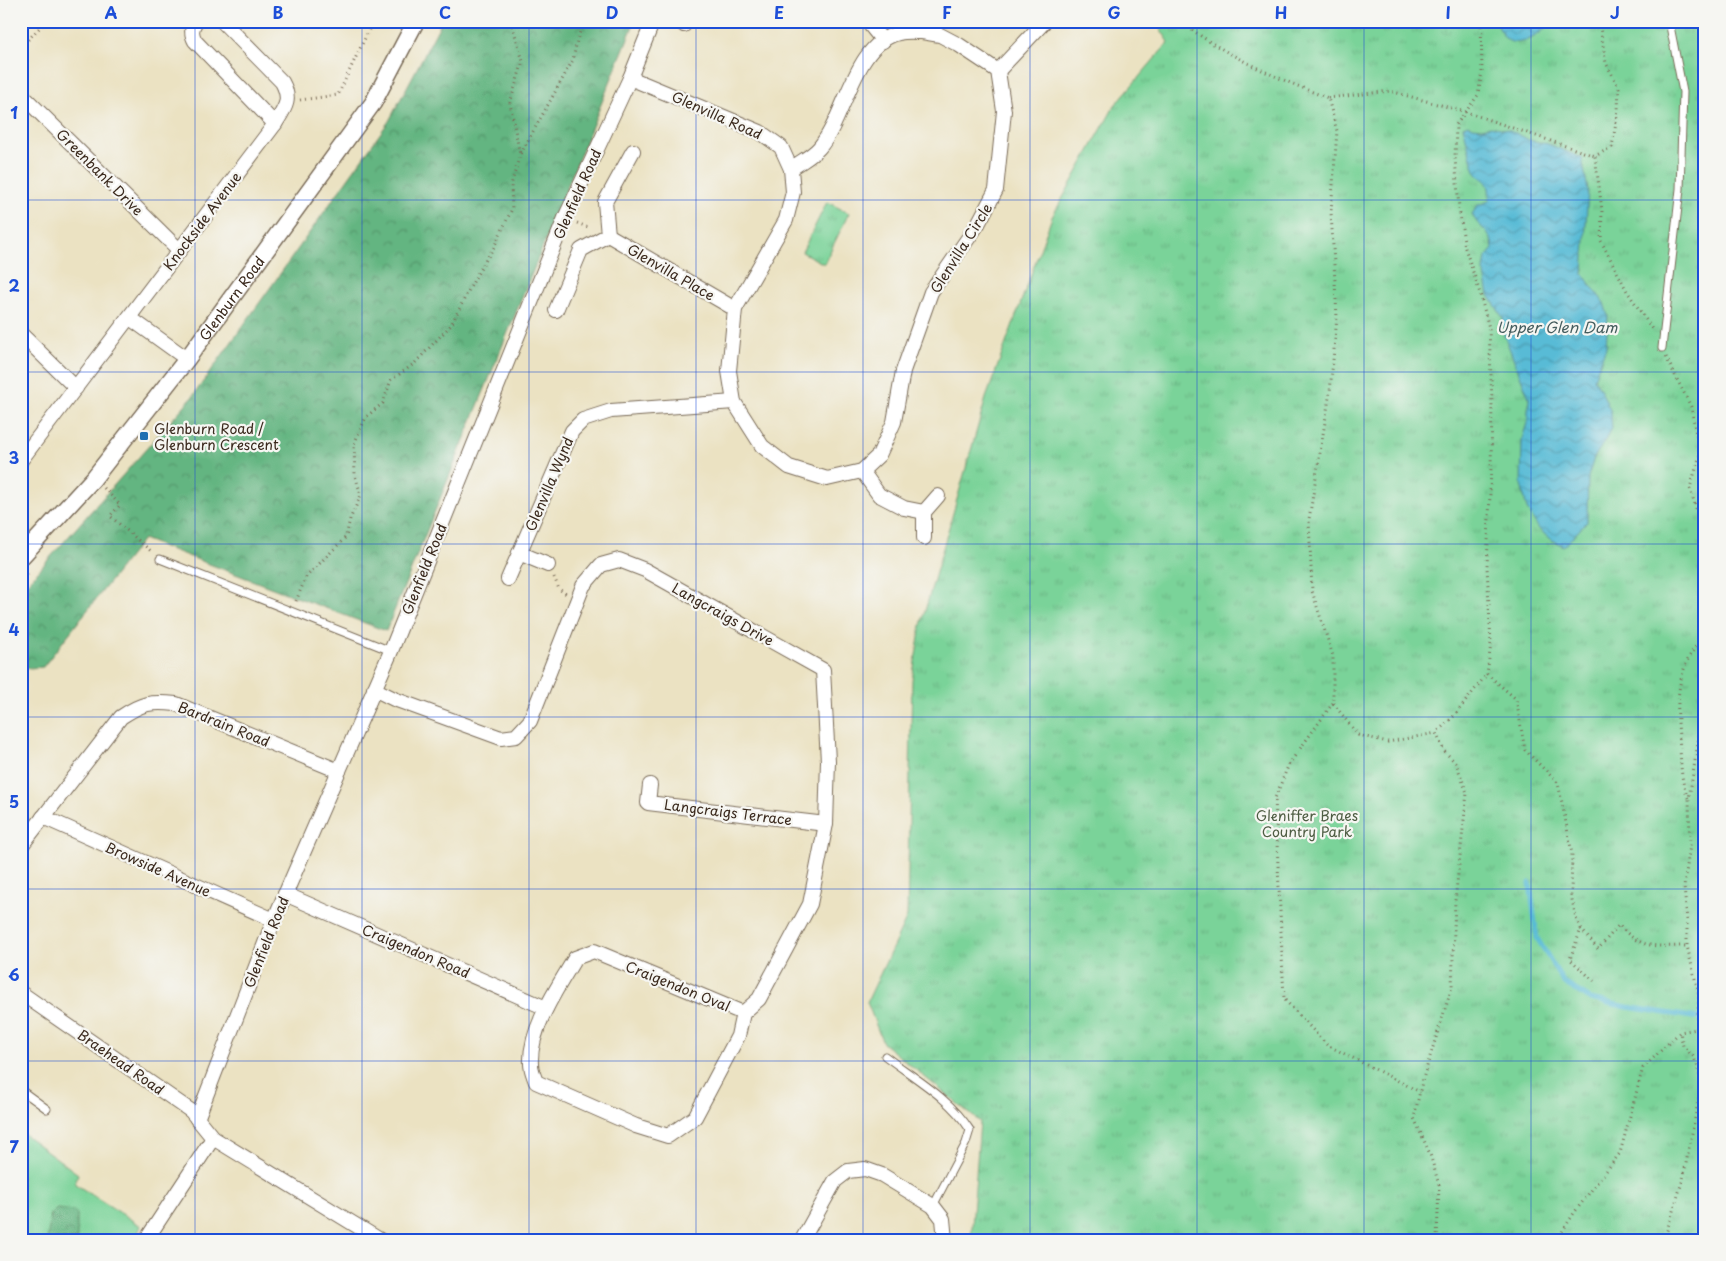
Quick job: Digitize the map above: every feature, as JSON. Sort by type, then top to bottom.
[{"type":"street","points":[[196,21],[192,29],[194,41],[275,124]]},
{"type":"street","points":[[222,21],[282,82],[288,91],[287,102]]},
{"type":"street","name":"Glenburn Road","points":[[21,557],[93,479],[188,359],[374,103],[416,21]]},
{"type":"street","name":"Glenfield Road","points":[[197,1119],[274,920],[391,651],[565,218],[630,78],[654,21]]},
{"type":"street","points":[[867,21],[883,41]]},
{"type":"street","points":[[924,512],[904,508],[879,495],[862,471],[827,479],[789,467],[762,446],[734,402],[729,371],[734,309],[786,220],[793,192],[791,169],[819,148],[832,129],[867,56],[883,41],[898,33],[922,32],[940,35],[959,45],[998,71],[1046,21]]},
{"type":"street","name":"Glenvilla Circle","points":[[862,471],[879,455],[894,422],[903,371],[931,292],[978,224],[996,190],[1004,111],[998,71]]},
{"type":"street","name":"Glenvilla Road","points":[[630,78],[760,132],[780,147],[791,169]]},
{"type":"street","name":"Greenbank Drive","points":[[21,94],[179,250]]},
{"type":"street","name":"Knockside Avenue","points":[[21,460],[275,124],[287,102]]},
{"type":"street","points":[[556,310],[581,250],[608,235],[605,202],[633,152]]},
{"type":"street","name":"Glenvilla Place","points":[[608,235],[734,309]]},
{"type":"street","points":[[130,318],[188,359]]},
{"type":"street","points":[[21,334],[76,388]]},
{"type":"street","name":"Glenvilla Wynd","points":[[508,579],[572,431],[583,420],[611,411],[734,402]]},
{"type":"street","points":[[924,538],[924,512],[938,496]]},
{"type":"street","points":[[519,553],[548,564]]},
{"type":"street","name":"Langcraigs Drive","points":[[374,689],[394,699],[501,738],[516,736],[530,721],[583,586],[601,565],[619,560],[645,570],[823,670],[828,761],[826,824],[810,904],[759,999],[743,1013]]},
{"type":"street","name":"Bardrain Road","points":[[21,846],[121,716],[138,706],[159,702],[176,704],[339,771]]},
{"type":"street","name":"Langcraigs Terrace","points":[[650,785],[648,803],[826,824]]},
{"type":"street","name":"Browside Avenue","points":[[43,817],[274,920]]},
{"type":"street","name":"Craigendon Road","points":[[285,894],[546,1008]]},
{"type":"street","name":"Craigendon Oval","points":[[594,951],[743,1013],[738,1036],[695,1117],[668,1136],[636,1126],[536,1082],[531,1064],[532,1055],[535,1036],[546,1008],[575,958],[594,951]]},
{"type":"street","name":"Braehead Road","points":[[21,993],[191,1111],[213,1138],[380,1240]]},
{"type":"street","points":[[146,1240],[213,1138]]},
{"type":"street","points":[[802,1240],[835,1181],[848,1171],[865,1169],[882,1175],[933,1206],[943,1220],[945,1240]]},
{"type":"lane","points":[[1662,348],[1680,189],[1683,92],[1669,21]]},
{"type":"lane","points":[[160,559],[391,651]]},
{"type":"lane","points":[[885,1056],[945,1101],[962,1117],[970,1130],[966,1143],[933,1206]]},
{"type":"lane","points":[[21,1090],[47,1109]]},
{"type":"path","points":[[21,47],[46,21]]},
{"type":"path","points":[[287,102],[338,95],[373,21]]},
{"type":"path","points":[[511,21],[523,61],[510,103],[520,155]]},
{"type":"path","points":[[292,611],[306,578],[346,537],[350,519],[362,495],[355,475],[354,444],[366,417],[383,403],[391,380],[414,364],[451,325],[476,276],[494,247],[512,209],[511,184],[520,155],[573,60],[577,40],[584,21]]},
{"type":"path","points":[[1180,21],[1203,39],[1284,81],[1328,98],[1390,90],[1466,112],[1595,156],[1612,147],[1618,110],[1618,88],[1606,63],[1599,21]]},
{"type":"path","points":[[1333,703],[1358,735],[1388,742],[1436,732],[1454,716],[1487,674],[1491,644],[1487,567],[1492,383],[1489,328],[1465,248],[1459,208],[1455,158],[1456,125],[1478,95],[1482,72],[1481,21]]},
{"type":"path","points":[[1328,98],[1337,131],[1332,212],[1337,317],[1330,392],[1310,519],[1312,591],[1333,656],[1333,703],[1290,764],[1275,798],[1284,999],[1327,1045],[1420,1092]]},
{"type":"path","points":[[1595,156],[1602,210],[1601,241],[1627,291],[1662,348],[1691,407],[1700,455],[1690,488],[1705,540]]},
{"type":"path","points":[[565,218],[608,235]]},
{"type":"path","points":[[103,488],[120,505],[110,516],[160,559]]},
{"type":"path","points":[[548,564],[559,589],[577,601]]},
{"type":"path","points":[[1688,798],[1682,786],[1677,711],[1679,685],[1694,647],[1705,635]]},
{"type":"path","points":[[1487,674],[1516,699],[1525,750],[1558,783],[1572,853],[1571,895],[1576,918],[1582,929],[1598,949],[1618,925],[1629,936],[1648,945],[1688,946]]},
{"type":"path","points":[[1557,1240],[1574,1213],[1620,1153],[1644,1068],[1680,1032],[1697,1029],[1698,995],[1688,946],[1684,887],[1690,845],[1688,798],[1705,700]]},
{"type":"path","points":[[1436,732],[1444,750],[1456,763],[1467,792],[1455,901],[1452,987],[1414,1118],[1430,1154],[1439,1185],[1437,1240]]},
{"type":"path","points":[[1582,929],[1570,959],[1594,981]]},
{"type":"path","points":[[1664,1240],[1683,1179],[1702,1082],[1694,1057],[1683,1046],[1680,1032]]},
{"type":"green space","points":[[442,21],[635,21],[386,631],[143,539],[43,667],[21,669],[21,599],[24,587],[193,396],[389,121]]},
{"type":"green space","name":"Gleniffer Braes Country Park","points":[[1155,21],[1705,21],[1705,1240],[971,1240],[980,1122],[883,1043],[867,1002],[907,917],[912,680],[921,625],[986,398],[1052,217],[1115,105],[1169,42]]},
{"type":"green space","points":[[827,202],[849,213],[824,264],[802,252]]},
{"type":"green space","points":[[21,1132],[78,1174],[75,1184],[141,1226],[137,1235],[129,1235],[120,1240],[21,1240]]},
{"type":"green space","points":[[57,1209],[74,1211],[77,1215],[77,1240],[47,1240],[51,1214]]},
{"type":"water","points":[[1496,21],[1551,21],[1548,26],[1531,39],[1518,43],[1506,39]]},
{"type":"water","name":"Upper Glen Dam","points":[[1468,124],[1473,127],[1491,126],[1510,130],[1529,140],[1548,144],[1582,158],[1588,190],[1583,274],[1604,303],[1608,316],[1606,347],[1594,379],[1611,412],[1612,429],[1594,458],[1588,477],[1587,522],[1564,546],[1551,540],[1539,529],[1527,509],[1521,484],[1522,439],[1527,423],[1529,398],[1504,335],[1503,318],[1489,295],[1484,270],[1486,257],[1493,249],[1492,243],[1472,214],[1478,205],[1489,201],[1489,192],[1487,183],[1478,176],[1472,163],[1463,126]]},
{"type":"waterway","points":[[1530,883],[1537,938],[1564,983],[1590,999],[1627,1007],[1705,1019]]},
{"type":"place","name":"Glenburn Road / Glenburn Crescent","points":[[144,436]]}]
